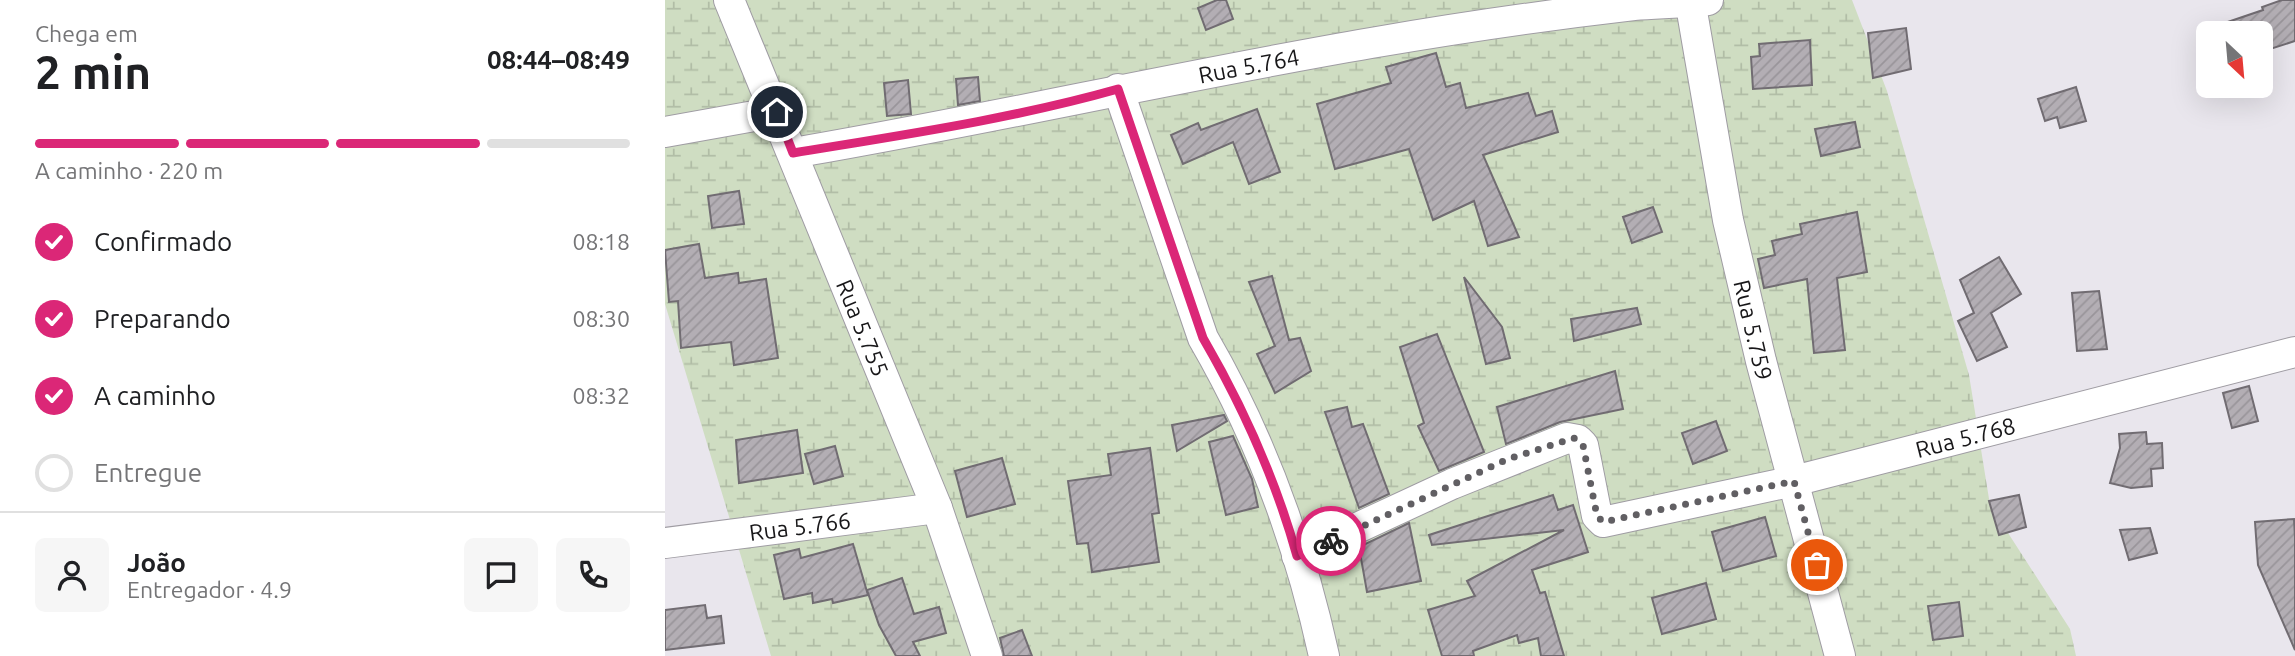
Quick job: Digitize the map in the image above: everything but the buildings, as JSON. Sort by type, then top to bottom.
[{"type":"street","name":"Rua 5.755","points":[[729,0],[937,508],[987,656]]},
{"type":"street","name":"Rua 5.764","points":[[793,153],[940,128],[1073,102],[1118,89],[1374,42],[1635,5],[1697,1]]},
{"type":"street","name":"Rua 5.759","points":[[1697,1],[1728,219],[1761,360],[1839,656]]},
{"type":"street","points":[[1118,89],[1203,338],[1224,374],[1287,521],[1310,594],[1324,656]]},
{"type":"street","points":[[665,132],[777,112]]},
{"type":"street","name":"Rua 5.768","points":[[1297,556],[1452,484],[1567,438],[1578,440],[1583,445],[1600,520],[1603,522],[1794,481],[2295,352]]},
{"type":"street","name":"Rua 5.766","points":[[665,543],[937,508]]},
{"type":"green space","points":[[665,0],[1852,0],[1887,91],[1969,375],[1990,505],[2070,629],[2076,656],[771,656],[665,304]]},
{"type":"way so far","points":[[1331,541],[1508,459],[1567,438],[1574,438],[1583,445],[1597,516],[1603,522],[1794,481],[1817,565]]},
{"type":"route","points":[[777,112],[793,153],[1073,102],[1118,89],[1203,338],[1224,374],[1256,447],[1287,521],[1297,556],[1331,541]]}]
